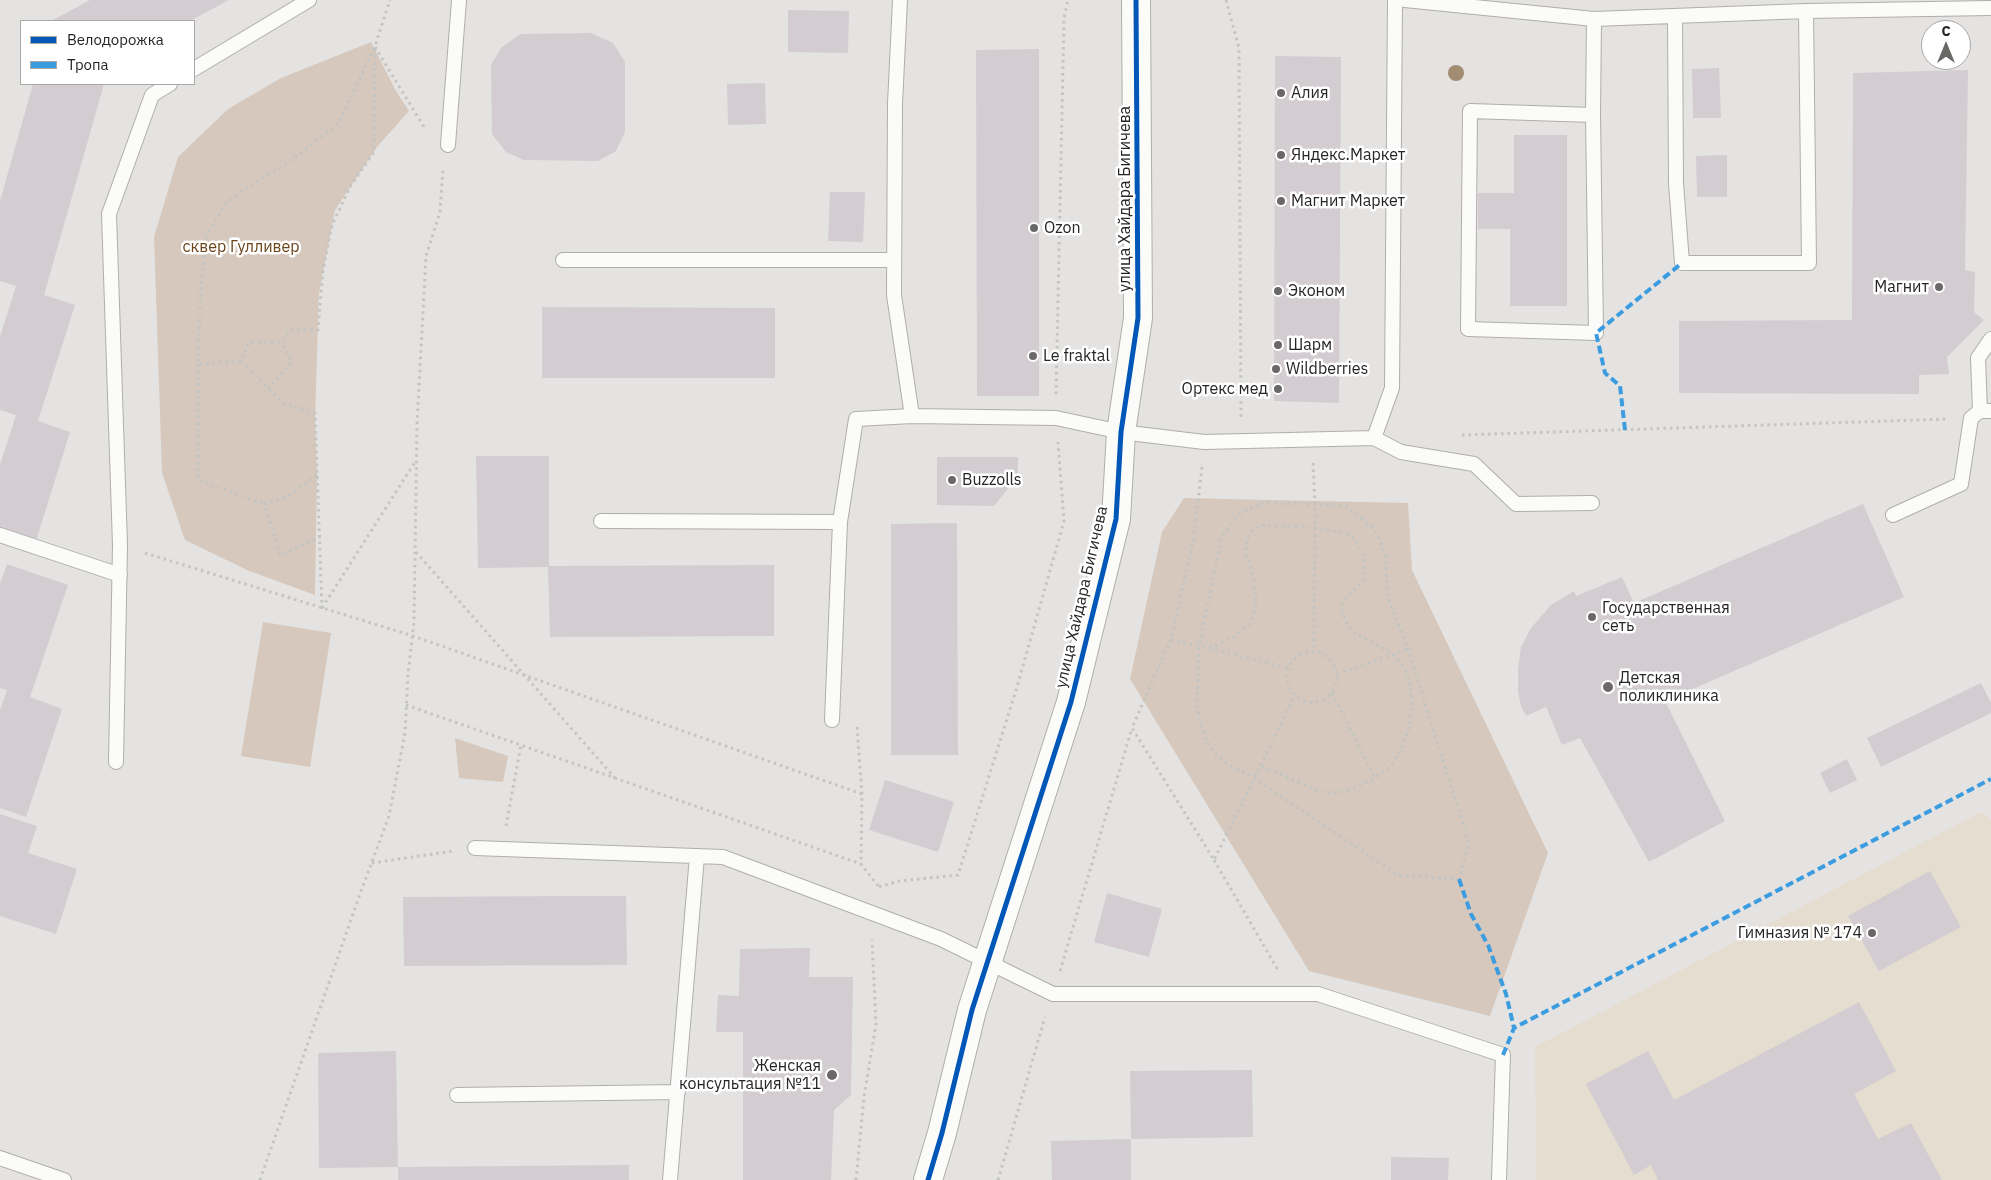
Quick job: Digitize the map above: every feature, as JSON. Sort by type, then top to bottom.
[{"type":"street","name":"улица Хайдара Бигичева","points":[[928,1180],[942,1133],[972,1010],[1071,702],[1116,519],[1120,432],[1138,318],[1136,0]]},
{"type":"lane","points":[[195,68],[310,0]]},
{"type":"lane","points":[[446,151],[459,0]]},
{"type":"lane","points":[[900,0],[895,104],[894,294],[912,416]]},
{"type":"lane","points":[[1374,438],[1392,388],[1395,0]]},
{"type":"lane","points":[[1405,0],[1594,19],[1806,11],[1991,8]]},
{"type":"lane","points":[[1675,16],[1676,183],[1682,263],[1809,262],[1806,11]]},
{"type":"lane","points":[[1593,115],[1470,111],[1468,329],[1596,333],[1593,115],[1594,19]]},
{"type":"lane","points":[[116,762],[120,545],[110,214],[152,94],[168,85]]},
{"type":"lane","points":[[563,260],[894,260]]},
{"type":"lane","points":[[1892,515],[1961,484],[1981,413],[1978,358],[1991,339]]},
{"type":"lane","points":[[832,720],[840,522],[856,419],[912,416],[1056,418],[1120,432],[1204,442],[1374,438],[1401,452],[1474,464],[1516,504],[1592,503]]},
{"type":"lane","points":[[601,522],[840,522]]},
{"type":"lane","points":[[0,535],[120,575]]},
{"type":"lane","points":[[475,848],[723,857],[941,939],[1053,994],[1318,994],[1502,1055],[1499,1180]]},
{"type":"lane","points":[[670,1180],[697,856]]},
{"type":"lane","points":[[457,1095],[678,1092]]},
{"type":"lane","points":[[0,1158],[64,1180]]},
{"type":"path","points":[[318,474],[289,496],[265,504],[198,480],[198,364],[201,284],[207,236],[224,205],[249,186],[286,165],[339,123],[375,46],[390,0]]},
{"type":"path","points":[[879,887],[899,881],[958,875],[1017,687],[1064,521],[1056,418],[1064,18],[1068,0]]},
{"type":"path","points":[[998,1180],[1040,1032],[1132,728],[1171,640],[1193,542],[1201,468],[1242,451],[1239,48],[1226,0]]},
{"type":"path","points":[[260,1180],[389,816],[404,733],[413,636],[416,424],[426,256],[440,212],[446,151],[375,46]]},
{"type":"path","points":[[281,342],[290,330],[318,330],[324,270],[332,225],[350,187],[374,152],[375,46]]},
{"type":"path","points":[[240,361],[249,342],[281,342]]},
{"type":"path","points":[[268,389],[292,361],[281,342]]},
{"type":"path","points":[[198,364],[240,361],[283,403],[315,413],[322,608]]},
{"type":"path","points":[[1461,435],[1981,413]]},
{"type":"path","points":[[1312,439],[1316,504],[1314,652]]},
{"type":"path","points":[[322,608],[416,460]]},
{"type":"path","points":[[1261,503],[1343,505],[1374,529],[1386,557],[1387,595],[1408,649],[1469,843],[1459,879],[1398,875],[1254,778],[1226,763],[1216,755],[1207,742],[1197,706],[1199,646],[1222,536],[1229,525],[1248,508],[1261,503]]},
{"type":"path","points":[[265,504],[280,555],[320,537]]},
{"type":"path","points":[[1209,648],[1234,637],[1249,624],[1255,612],[1256,597],[1246,552],[1247,539],[1253,530],[1264,525],[1315,528],[1345,533],[1354,540],[1364,556],[1365,575],[1361,583],[1343,601],[1343,614],[1347,625],[1358,635],[1393,654],[1405,669],[1410,686],[1412,705],[1410,720],[1401,750],[1391,766],[1375,778],[1348,791],[1332,793],[1318,791],[1260,765]]},
{"type":"path","points":[[120,545],[413,636],[862,794]]},
{"type":"path","points":[[415,552],[616,778]]},
{"type":"path","points":[[1171,640],[1289,668]]},
{"type":"path","points":[[1337,674],[1408,649]]},
{"type":"path","points":[[1314,652],[1325,656],[1333,663],[1337,674],[1337,683],[1332,693],[1324,700],[1302,701],[1289,687],[1287,678],[1289,668],[1302,655],[1314,652]]},
{"type":"path","points":[[1332,693],[1375,778]]},
{"type":"path","points":[[1214,860],[1295,695]]},
{"type":"path","points":[[406,705],[861,864],[879,887]]},
{"type":"path","points":[[832,720],[857,725],[862,794],[861,864]]},
{"type":"path","points":[[1132,728],[1214,860],[1292,994]]},
{"type":"path","points":[[502,849],[521,745]]},
{"type":"path","points":[[372,863],[475,848]]},
{"type":"path","points":[[856,1180],[864,1097],[876,1024],[870,912],[879,887]]},
{"type":"shaded area","name":"Гимназия № 174","points":[[1981,812],[1991,819],[1991,1180],[1536,1180],[1535,1047]]},
{"type":"green space","name":"сквер Гулливер","points":[[371,42],[396,91],[409,111],[377,147],[335,210],[319,293],[315,419],[317,473],[315,595],[247,570],[185,540],[162,473],[154,237],[178,157],[228,109],[281,78]]},
{"type":"green space","points":[[1184,498],[1408,503],[1412,570],[1548,853],[1490,1016],[1309,971],[1130,679],[1162,532]]},
{"type":"green space","points":[[263,622],[331,633],[310,767],[241,756]]},
{"type":"green space","points":[[455,738],[508,756],[503,782],[459,778]]},
{"type":"building","points":[[90,0],[229,0],[192,20],[53,20]]},
{"type":"building","points":[[788,10],[849,11],[848,53],[788,52]]},
{"type":"building","points":[[591,33],[613,43],[625,62],[625,132],[616,151],[598,161],[524,160],[506,152],[492,134],[491,65],[501,48],[520,34]]},
{"type":"building","points":[[1039,49],[1039,396],[977,396],[976,50]]},
{"type":"building","points":[[1275,56],[1341,57],[1339,403],[1274,401]]},
{"type":"building","points":[[1719,68],[1721,118],[1693,118],[1692,69]]},
{"type":"building","points":[[1968,70],[1965,270],[1975,272],[1974,312],[1984,320],[1947,357],[1949,374],[1919,375],[1919,394],[1679,393],[1679,321],[1852,320],[1853,73]]},
{"type":"building","points":[[765,83],[766,124],[728,125],[727,84]]},
{"type":"building","points":[[33,85],[104,85],[44,295],[75,305],[38,421],[70,432],[36,541],[0,530],[0,465],[16,415],[0,410],[0,337],[16,286],[0,281],[0,201]]},
{"type":"building","points":[[1514,135],[1567,135],[1567,306],[1510,306],[1510,229],[1478,229],[1478,193],[1514,193]]},
{"type":"building","points":[[1727,155],[1727,197],[1697,197],[1696,156]]},
{"type":"building","points":[[830,192],[865,192],[863,242],[828,241]]},
{"type":"building","points":[[542,307],[775,308],[775,378],[542,378]]},
{"type":"building","points":[[476,456],[549,456],[549,566],[774,565],[774,636],[550,637],[548,567],[478,568]]},
{"type":"building","points":[[937,457],[1018,457],[1018,476],[994,506],[937,505]]},
{"type":"building","name":"Детская поликлиника","points":[[1863,504],[1904,597],[1665,701],[1725,821],[1649,862],[1580,738],[1562,745],[1546,707],[1526,716],[1521,706],[1518,692],[1518,669],[1521,647],[1531,628],[1551,605],[1574,591],[1576,596],[1622,577],[1634,603]]},
{"type":"building","points":[[957,523],[958,755],[891,755],[891,524]]},
{"type":"building","points":[[7,564],[68,585],[30,697],[62,709],[26,817],[0,808],[0,710],[7,690],[0,688],[0,584]]},
{"type":"building","points":[[1981,683],[1991,703],[1991,713],[1881,767],[1867,738]]},
{"type":"building","points":[[1847,759],[1857,780],[1830,793],[1820,773]]},
{"type":"building","points":[[885,780],[954,802],[938,852],[869,830]]},
{"type":"building","points":[[0,814],[37,826],[28,853],[77,869],[56,934],[0,916]]},
{"type":"building","points":[[1930,871],[1961,927],[1879,971],[1848,916]]},
{"type":"building","points":[[1107,893],[1162,909],[1149,957],[1094,942]]},
{"type":"building","points":[[626,896],[627,965],[404,966],[403,897]]},
{"type":"building","points":[[810,948],[809,977],[853,977],[851,1095],[834,1110],[831,1180],[743,1180],[743,1032],[716,1032],[718,995],[739,996],[740,949]]},
{"type":"building","points":[[1859,1002],[1896,1071],[1854,1094],[1878,1139],[1911,1123],[1942,1180],[1658,1180],[1651,1165],[1634,1175],[1586,1084],[1648,1051],[1674,1100]]},
{"type":"building","points":[[396,1051],[398,1167],[319,1168],[318,1053]]},
{"type":"building","points":[[1252,1070],[1253,1137],[1131,1139],[1130,1071]]},
{"type":"building","points":[[1131,1139],[1131,1180],[1052,1180],[1051,1141]]},
{"type":"building","points":[[1391,1157],[1449,1158],[1448,1180],[1391,1180]]},
{"type":"building","points":[[629,1165],[629,1180],[398,1180],[398,1167]]},
{"type":"marked path","points":[[1625,430],[1620,386],[1605,373],[1596,333],[1682,263]]},
{"type":"marked path","points":[[1503,1055],[1514,1028],[1991,779]]},
{"type":"marked path","points":[[1459,879],[1471,914],[1488,945],[1506,994],[1514,1028]]},
{"type":"cycle path","points":[[928,1180],[942,1133],[972,1010],[1071,702],[1116,519],[1121,432],[1138,318],[1136,0]]},
{"type":"place","name":"Алия","points":[[1281,93]]},
{"type":"place","name":"Яндекс.Маркет","points":[[1281,155]]},
{"type":"place","name":"Магнит Маркет","points":[[1281,201]]},
{"type":"place","name":"Ozon","points":[[1034,228]]},
{"type":"place","name":"Магнит","points":[[1939,287]]},
{"type":"place","name":"Эконом","points":[[1278,291]]},
{"type":"place","name":"Шарм","points":[[1278,345]]},
{"type":"place","name":"Le fraktal","points":[[1033,356]]},
{"type":"place","name":"Wildberries","points":[[1276,369]]},
{"type":"place","name":"Ортекс мед","points":[[1278,389]]},
{"type":"place","name":"Buzzolls","points":[[952,480]]},
{"type":"place","name":"Государственная сеть","points":[[1592,617]]},
{"type":"place","name":"Детская поликлиника","points":[[1608,687]]},
{"type":"place","name":"Гимназия № 174","points":[[1872,933]]},
{"type":"place","name":"Женская консультация №11","points":[[832,1075]]}]
